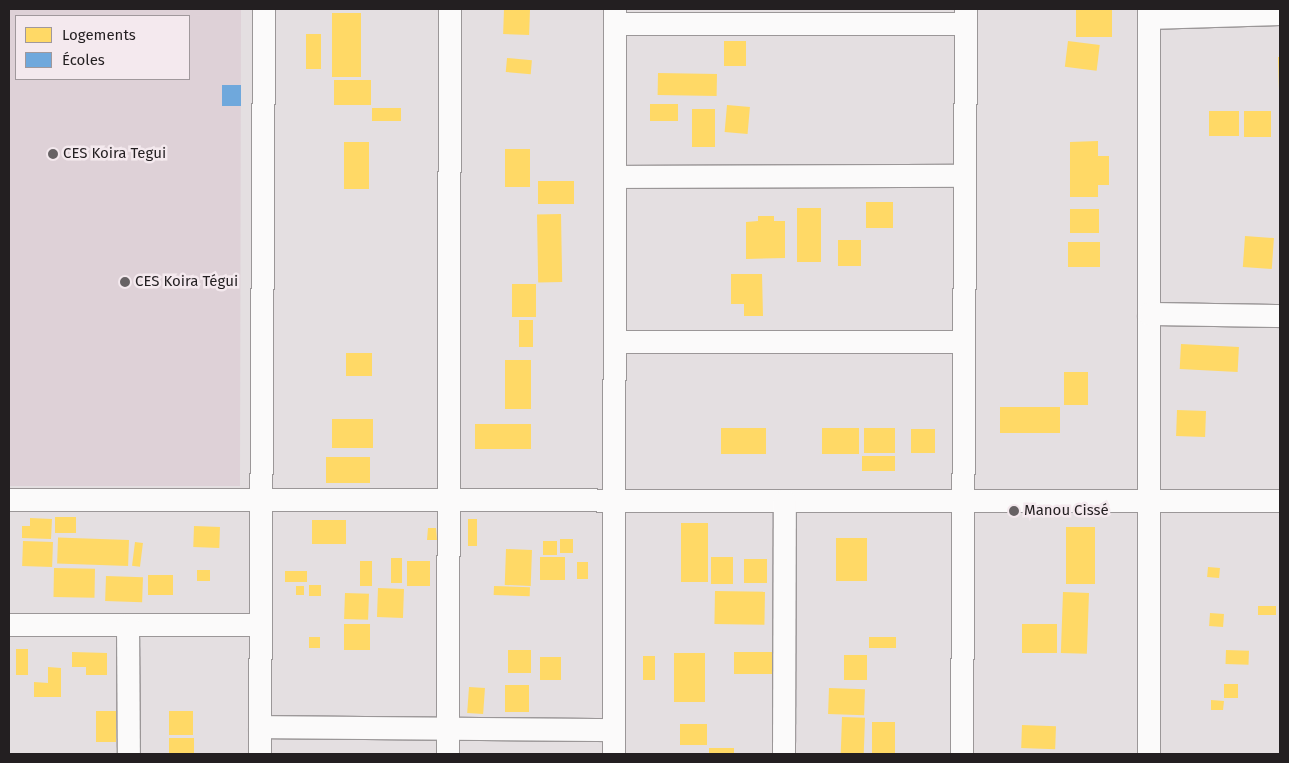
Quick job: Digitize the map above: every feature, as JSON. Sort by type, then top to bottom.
[{"type":"street","points":[[260,754],[264,9]]},
{"type":"street","points":[[448,754],[450,9]]},
{"type":"street","points":[[1149,754],[1148,13],[1280,14]]},
{"type":"street","points":[[614,754],[615,16],[966,16],[962,754]]},
{"type":"street","points":[[615,177],[965,176]]},
{"type":"street","points":[[1149,314],[1280,316]]},
{"type":"street","points":[[615,342],[964,342]]},
{"type":"street","points":[[9,500],[1280,501]]},
{"type":"street","points":[[784,754],[785,501]]},
{"type":"street","points":[[9,625],[261,625]]},
{"type":"street","points":[[128,625],[129,754]]},
{"type":"street","points":[[260,727],[614,730]]},
{"type":"shaded area","name":"CES Koira Tégui","points":[[9,9],[241,9],[240,486],[9,486]]},
{"type":"building: Logements","points":[[504,9],[530,10],[529,35],[503,34]]},
{"type":"building: Logements","points":[[1076,9],[1112,9],[1112,37],[1076,37]]},
{"type":"building: Logements","points":[[332,13],[361,13],[361,77],[332,77]]},
{"type":"building: Logements","points":[[306,34],[321,34],[321,69],[306,69]]},
{"type":"building: Logements","points":[[724,41],[746,41],[746,66],[724,66]]},
{"type":"building: Logements","points":[[1068,41],[1100,45],[1097,71],[1065,67]]},
{"type":"building: Logements","points":[[1278,57],[1280,57],[1280,91],[1279,91]]},
{"type":"building: Logements","points":[[507,58],[532,60],[531,74],[506,72]]},
{"type":"building: Logements","points":[[658,73],[717,74],[717,96],[658,95]]},
{"type":"building: Logements","points":[[334,80],[371,80],[371,105],[334,105]]},
{"type":"building: Logements","points":[[650,104],[678,104],[678,121],[650,121]]},
{"type":"building: Logements","points":[[727,105],[750,107],[748,134],[725,132]]},
{"type":"building: Logements","points":[[372,108],[401,108],[401,121],[372,121]]},
{"type":"building: Logements","points":[[692,109],[715,109],[715,147],[692,147]]},
{"type":"building: Logements","points":[[1209,111],[1239,111],[1239,136],[1209,136]]},
{"type":"building: Logements","points":[[1244,111],[1271,111],[1271,137],[1244,137]]},
{"type":"building: Logements","points":[[1098,141],[1098,156],[1109,156],[1109,185],[1098,185],[1098,197],[1070,197],[1070,142]]},
{"type":"building: Logements","points":[[344,142],[369,142],[369,189],[344,189]]},
{"type":"building: Logements","points":[[505,149],[530,149],[530,187],[505,187]]},
{"type":"building: Logements","points":[[538,181],[574,181],[574,204],[538,204]]},
{"type":"building: Logements","points":[[866,202],[893,202],[893,228],[866,228]]},
{"type":"building: Logements","points":[[797,208],[821,208],[821,262],[797,262]]},
{"type":"building: Logements","points":[[1070,209],[1099,209],[1099,233],[1070,233]]},
{"type":"building: Logements","points":[[537,214],[561,214],[562,282],[538,282]]},
{"type":"building: Logements","points":[[758,216],[774,216],[774,221],[785,221],[785,258],[746,259],[746,222],[758,221]]},
{"type":"building: Logements","points":[[1245,236],[1274,238],[1272,269],[1243,267]]},
{"type":"building: Logements","points":[[838,240],[861,240],[861,266],[838,266]]},
{"type":"building: Logements","points":[[1068,242],[1100,242],[1100,267],[1068,267]]},
{"type":"building: Logements","points":[[731,274],[762,274],[763,316],[744,316],[744,304],[731,304]]},
{"type":"building: Logements","points":[[512,284],[536,284],[536,317],[512,317]]},
{"type":"building: Logements","points":[[519,320],[533,320],[533,347],[519,347]]},
{"type":"building: Logements","points":[[1181,344],[1239,347],[1238,372],[1180,369]]},
{"type":"building: Logements","points":[[346,353],[372,353],[372,376],[346,376]]},
{"type":"building: Logements","points":[[505,360],[531,360],[531,409],[505,409]]},
{"type":"building: Logements","points":[[1064,372],[1088,372],[1088,405],[1064,405]]},
{"type":"building: Logements","points":[[1000,407],[1060,407],[1060,433],[1000,433]]},
{"type":"building: Logements","points":[[1177,410],[1206,411],[1205,437],[1176,436]]},
{"type":"building: Logements","points":[[332,419],[373,419],[373,448],[332,448]]},
{"type":"building: Logements","points":[[475,424],[531,424],[531,449],[475,449]]},
{"type":"building: Logements","points":[[721,428],[766,428],[766,454],[721,454]]},
{"type":"building: Logements","points":[[822,428],[859,428],[859,454],[822,454]]},
{"type":"building: Logements","points":[[864,428],[895,428],[895,453],[864,453]]},
{"type":"building: Logements","points":[[911,429],[935,429],[935,453],[911,453]]},
{"type":"building: Logements","points":[[862,456],[895,456],[895,471],[862,471]]},
{"type":"building: Logements","points":[[326,457],[370,457],[370,483],[326,483]]},
{"type":"building: Logements","points":[[55,517],[76,517],[76,533],[55,533]]},
{"type":"building: Logements","points":[[30,518],[52,519],[51,539],[22,538],[22,526],[30,526]]},
{"type":"building: Logements","points":[[468,519],[477,519],[477,546],[468,546]]},
{"type":"building: Logements","points":[[312,520],[346,520],[346,544],[312,544]]},
{"type":"building: Logements","points":[[681,523],[708,523],[708,582],[681,582]]},
{"type":"building: Logements","points":[[194,526],[220,527],[219,548],[193,547]]},
{"type":"building: Logements","points":[[1066,527],[1095,527],[1095,584],[1066,584]]},
{"type":"building: Logements","points":[[428,528],[436,528],[437,540],[427,540]]},
{"type":"building: Logements","points":[[58,538],[129,540],[128,566],[57,564]]},
{"type":"building: Logements","points":[[836,538],[867,538],[867,581],[836,581]]},
{"type":"building: Logements","points":[[560,539],[573,539],[573,553],[560,553]]},
{"type":"building: Logements","points":[[23,541],[53,542],[52,567],[22,566]]},
{"type":"building: Logements","points":[[543,541],[557,541],[557,555],[543,555]]},
{"type":"building: Logements","points":[[135,542],[143,543],[140,567],[132,566]]},
{"type":"building: Logements","points":[[506,549],[532,550],[531,586],[505,585]]},
{"type":"building: Logements","points":[[540,557],[565,557],[565,580],[540,580]]},
{"type":"building: Logements","points":[[711,557],[733,557],[733,584],[711,584]]},
{"type":"building: Logements","points":[[391,558],[402,558],[402,583],[391,583]]},
{"type":"building: Logements","points":[[744,559],[767,559],[767,583],[744,583]]},
{"type":"building: Logements","points":[[360,561],[372,561],[372,586],[360,586]]},
{"type":"building: Logements","points":[[407,561],[430,561],[430,586],[407,586]]},
{"type":"building: Logements","points":[[577,562],[588,562],[588,579],[577,579]]},
{"type":"building: Logements","points":[[1208,567],[1220,568],[1219,578],[1207,577]]},
{"type":"building: Logements","points":[[54,568],[95,569],[94,598],[53,597]]},
{"type":"building: Logements","points":[[197,570],[210,570],[210,581],[197,581]]},
{"type":"building: Logements","points":[[285,571],[307,571],[307,582],[285,582]]},
{"type":"building: Logements","points":[[148,575],[173,575],[173,595],[148,595]]},
{"type":"building: Logements","points":[[106,576],[143,577],[142,602],[105,601]]},
{"type":"building: Logements","points":[[309,585],[321,585],[321,596],[309,596]]},
{"type":"building: Logements","points":[[296,586],[304,586],[304,595],[296,595]]},
{"type":"building: Logements","points":[[494,586],[530,587],[530,596],[494,595]]},
{"type":"building: Logements","points":[[378,588],[404,589],[403,618],[377,617]]},
{"type":"building: Logements","points":[[715,591],[765,592],[764,625],[714,624]]},
{"type":"building: Logements","points":[[1063,592],[1089,593],[1087,654],[1061,653]]},
{"type":"building: Logements","points":[[345,593],[369,594],[368,620],[344,619]]},
{"type":"building: Logements","points":[[1258,606],[1276,606],[1276,615],[1258,615]]},
{"type":"building: Logements","points":[[1210,613],[1224,614],[1223,627],[1209,626]]},
{"type":"building: Logements","points":[[344,624],[370,624],[370,650],[344,650]]},
{"type":"building: Logements","points":[[1022,624],[1057,624],[1057,653],[1022,653]]},
{"type":"building: Logements","points":[[309,637],[320,637],[320,648],[309,648]]},
{"type":"building: Logements","points":[[869,637],[896,637],[896,648],[869,648]]},
{"type":"building: Logements","points":[[16,649],[28,649],[28,675],[16,675]]},
{"type":"building: Logements","points":[[508,650],[531,650],[531,673],[508,673]]},
{"type":"building: Logements","points":[[1226,650],[1249,651],[1248,665],[1226,664]]},
{"type":"building: Logements","points":[[72,652],[107,653],[107,675],[86,675],[86,667],[72,667]]},
{"type":"building: Logements","points":[[734,652],[772,652],[772,674],[734,674]]},
{"type":"building: Logements","points":[[674,653],[705,653],[705,702],[674,702]]},
{"type":"building: Logements","points":[[844,655],[867,655],[867,680],[844,680]]},
{"type":"building: Logements","points":[[643,656],[655,656],[655,680],[643,680]]},
{"type":"building: Logements","points":[[540,657],[561,657],[561,680],[540,680]]},
{"type":"building: Logements","points":[[48,667],[61,668],[61,697],[34,697],[34,682],[48,683]]},
{"type":"building: Logements","points":[[1224,684],[1238,684],[1238,698],[1224,698]]},
{"type":"building: Logements","points":[[505,685],[529,685],[529,712],[505,712]]},
{"type":"building: Logements","points":[[469,687],[485,688],[483,714],[467,713]]},
{"type":"building: Logements","points":[[829,688],[865,689],[864,715],[828,714]]},
{"type":"building: Logements","points":[[1211,700],[1224,701],[1223,710],[1211,710]]},
{"type":"building: Logements","points":[[96,711],[116,711],[116,742],[96,742]]},
{"type":"building: Logements","points":[[169,711],[193,711],[193,735],[169,735]]},
{"type":"building: Logements","points":[[842,717],[865,718],[864,754],[841,754]]},
{"type":"building: Logements","points":[[872,722],[895,722],[895,754],[872,754]]},
{"type":"building: Logements","points":[[680,724],[707,724],[707,745],[680,745]]},
{"type":"building: Logements","points":[[1022,725],[1056,726],[1055,749],[1021,748]]},
{"type":"building: Logements","points":[[169,738],[194,738],[194,754],[169,754]]},
{"type":"building: Logements","points":[[709,748],[734,748],[734,754],[709,754]]},
{"type":"building: Écoles","points":[[222,85],[241,85],[241,106],[222,106]]},
{"type":"place","name":"CES Koira Tegui","points":[[53,154]]},
{"type":"place","name":"CES Koira Tégui","points":[[125,282]]},
{"type":"place","name":"Manou Cissé","points":[[1014,511]]}]
